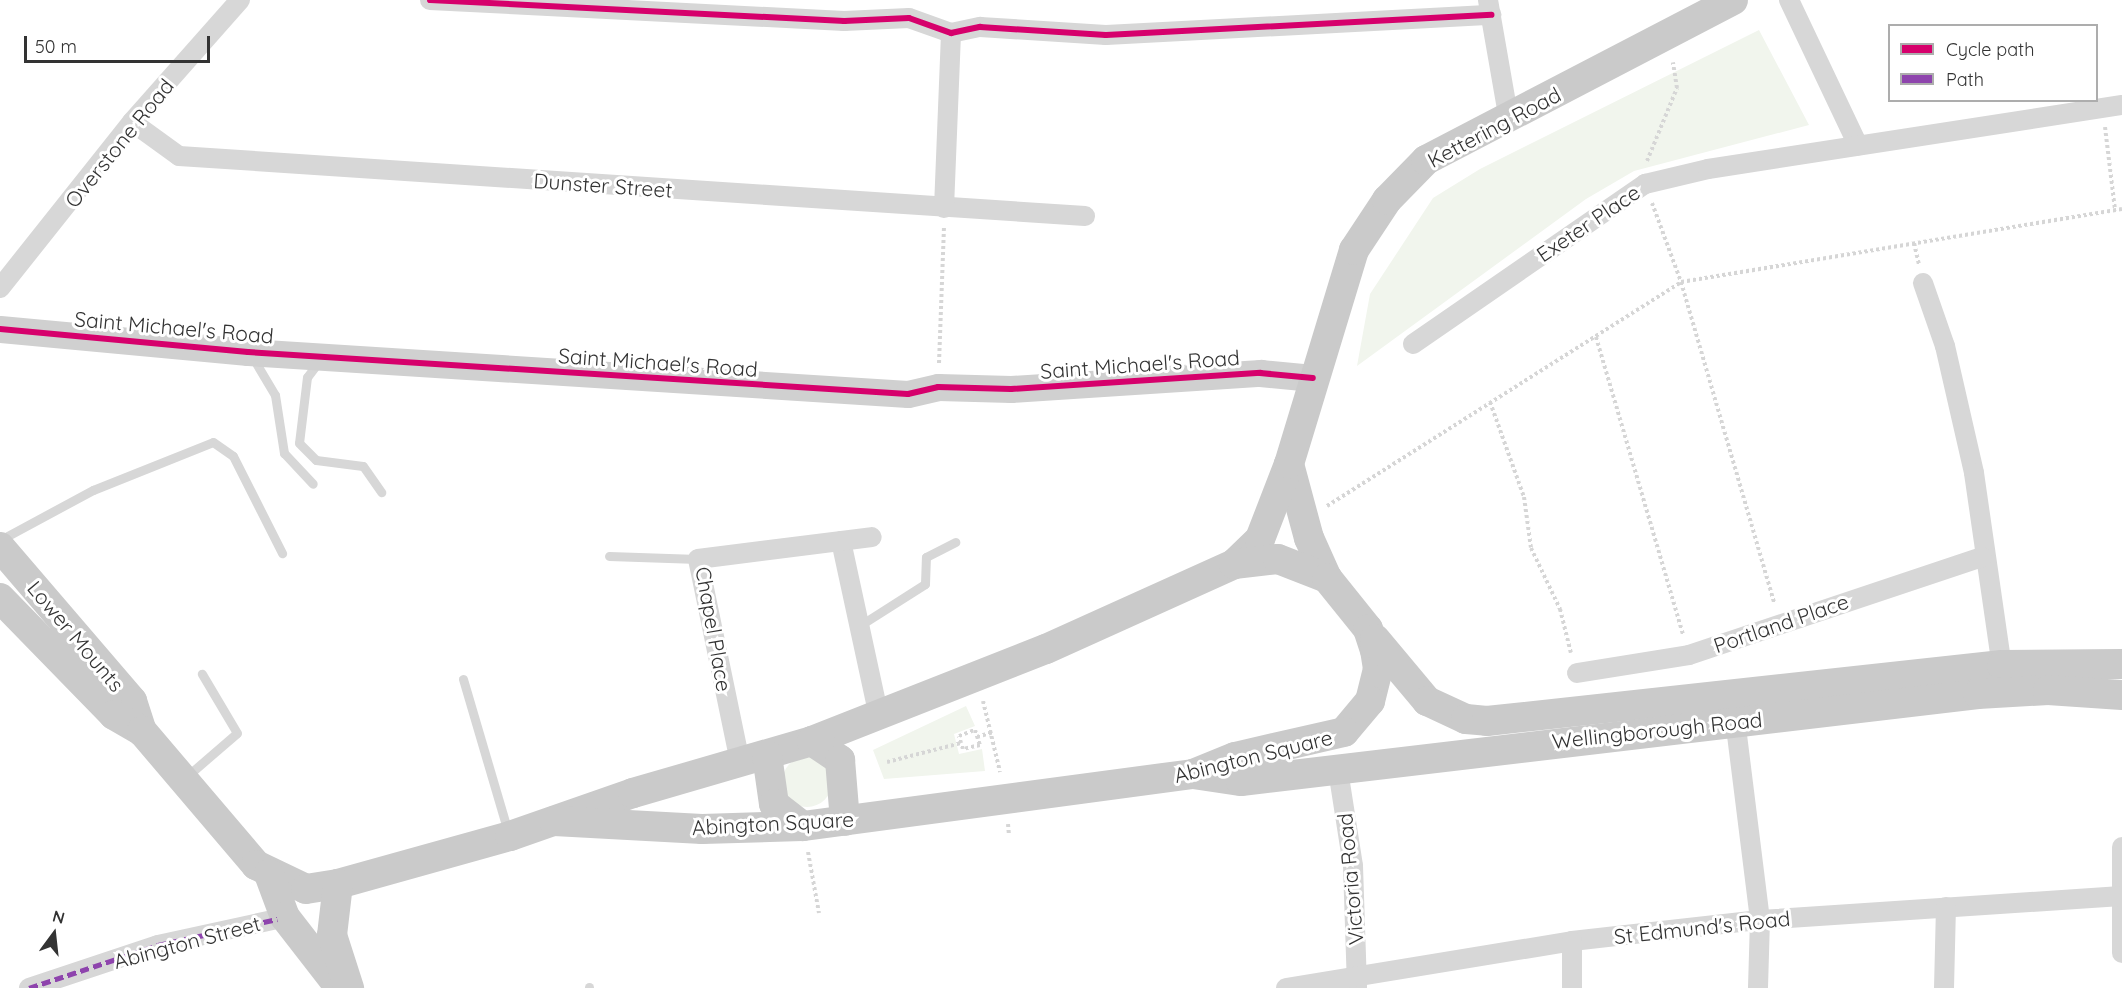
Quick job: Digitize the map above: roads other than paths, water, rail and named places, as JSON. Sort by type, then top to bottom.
[{"type":"main road","name":"Kettering Road","points":[[1234,564],[1260,539],[1289,464],[1313,378],[1354,250],[1387,200],[1426,160],[1508,115],[1627,59],[1716,4]]},
{"type":"main road","points":[[1289,464],[1309,538],[1327,578]]},
{"type":"main road","name":"Lower Mounts","points":[[0,547],[132,701],[142,731]]},
{"type":"main road","name":"Abington Square","points":[[269,874],[300,888],[338,885],[510,836],[554,821],[753,758],[812,741],[879,717],[1234,564],[1278,559],[1327,578],[1368,629],[1378,669],[1376,686],[1344,732],[1235,757],[1193,774],[845,821],[805,837],[554,821]]},
{"type":"main road","name":"Lower Mounts","points":[[0,598],[114,715],[142,731],[183,780],[269,874]]},
{"type":"main road","name":"Wellingborough Road","points":[[1368,629],[1405,681],[1442,711],[1487,721],[1571,711],[1734,707]]},
{"type":"main road","name":"Wellingborough Road","points":[[1193,774],[1240,781],[1338,770],[1734,707],[2122,664]]},
{"type":"main road","name":"Wellingborough Road","points":[[2003,678],[2122,695]]},
{"type":"main road","points":[[812,741],[840,760],[845,821]]},
{"type":"main road","points":[[753,758],[774,804],[805,837]]},
{"type":"main road","points":[[269,874],[285,917],[340,988]]},
{"type":"main road","points":[[338,885],[332,934],[349,988]]},
{"type":"street","name":"Overstone Road","points":[[0,288],[132,122],[240,0]]},
{"type":"street","points":[[430,0],[844,21],[909,18],[951,33],[980,27],[1106,35],[1489,7],[1508,115]]},
{"type":"street","points":[[1789,0],[1858,145]]},
{"type":"street","points":[[944,208],[951,33]]},
{"type":"street","name":"Exeter Place","points":[[1413,344],[1645,184],[1858,145],[2112,107]]},
{"type":"street","name":"Dunster Street","points":[[132,122],[179,156],[1085,216]]},
{"type":"street","points":[[1923,283],[1946,346],[1974,473],[1982,557],[2003,678]]},
{"type":"street","name":"Saint Michael's Road","points":[[0,329],[248,352],[908,394],[938,387],[1011,389],[1260,373],[1313,378]]},
{"type":"street","name":"Chapel Place","points":[[753,758],[698,559],[872,537]]},
{"type":"street","points":[[841,541],[879,717]]},
{"type":"street","name":"Portland Place","points":[[1576,674],[1689,655],[1982,557]]},
{"type":"street","points":[[1734,707],[1760,920],[1758,988]]},
{"type":"street","name":"Victoria Road","points":[[1338,770],[1353,866],[1357,982]]},
{"type":"street","points":[[2122,847],[2122,953]]},
{"type":"street","name":"St Edmund's Road","points":[[1286,988],[1357,982],[1572,941],[1760,920],[2121,896]]},
{"type":"street","points":[[1944,988],[1946,907]]},
{"type":"street","name":"Abington Street","points":[[29,988],[158,945],[277,919]]},
{"type":"street","points":[[1572,941],[1572,988]]},
{"type":"lane","points":[[248,352],[271,385],[284,453],[313,484]]},
{"type":"lane","points":[[322,357],[307,377],[299,443],[316,460],[363,466],[381,492]]},
{"type":"lane","points":[[0,540],[93,490],[213,442],[233,456],[282,553]]},
{"type":"lane","points":[[859,627],[925,584],[926,557],[955,542]]},
{"type":"lane","points":[[609,556],[698,559]]},
{"type":"lane","points":[[183,780],[237,733],[202,674]]},
{"type":"lane","points":[[463,679],[510,836]]}]
